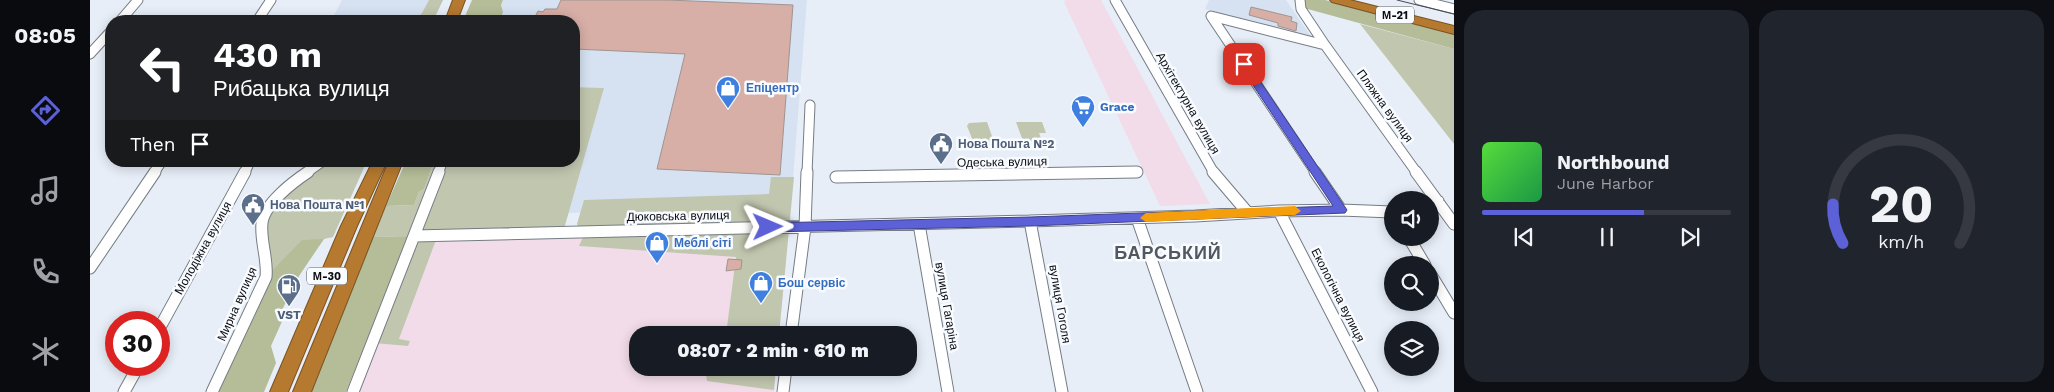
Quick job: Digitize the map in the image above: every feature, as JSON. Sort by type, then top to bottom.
[{"type":"highway","name":"М-21","points":[[1336,0],[1454,30]]},
{"type":"highway","name":"М-21","points":[[1363,0],[1454,23]]},
{"type":"highway","points":[[453,15],[458,2]]},
{"type":"highway","name":"М-30","points":[[279,392],[349,226],[377,167]]},
{"type":"highway","name":"М-30","points":[[302,392],[394,167]]},
{"type":"street","points":[[125,15],[138,0]]},
{"type":"street","points":[[261,15],[271,0]]},
{"type":"street","name":"Архітектурна вулиця","points":[[1115,0],[1216,177],[1248,213]]},
{"type":"street","name":"Пляжна вулиця","points":[[1300,0],[1301,9],[1431,191]]},
{"type":"street","points":[[1419,0],[1454,9]]},
{"type":"street","points":[[1326,45],[1211,16],[1341,210]]},
{"type":"street","points":[[90,54],[105,37]]},
{"type":"street","points":[[792,326],[805,227],[810,105]]},
{"type":"street","points":[[90,268],[158,167]]},
{"type":"street","name":"Молодіжна вулиця","points":[[169,311],[247,167]]},
{"type":"street","name":"Мирна вулиця","points":[[212,392],[266,277],[268,261],[262,224],[263,216],[277,199],[316,167]]},
{"type":"street","points":[[352,392],[441,167]]},
{"type":"street","name":"Одеська вулиця","points":[[836,177],[1138,172]]},
{"type":"street","name":"Пляжна вулиця","points":[[1439,202],[1454,224]]},
{"type":"street","name":"Дюковська вулиця","points":[[414,236],[1137,218],[1279,211],[1384,212]]},
{"type":"street","name":"Екологічна вулиця","points":[[1279,211],[1372,392]]},
{"type":"street","points":[[1137,218],[1197,392]]},
{"type":"street","name":"вулиця Гоголя","points":[[1030,221],[1062,392]]},
{"type":"street","name":"вулиця Гагаріна","points":[[919,224],[948,392]]},
{"type":"street","points":[[1439,288],[1454,313]]},
{"type":"street","points":[[124,392],[133,376]]},
{"type":"street","points":[[783,392],[785,376]]},
{"type":"shaded area","points":[[342,0],[443,0],[436,15],[334,15]]},
{"type":"shaded area","points":[[503,0],[807,0],[791,205],[568,213],[604,88],[580,87],[580,15],[502,15],[501,5]]},
{"type":"shaded area","points":[[1066,0],[1101,0],[1210,204],[1160,206],[1064,2]]},
{"type":"shaded area","points":[[1209,0],[1286,0],[1312,38],[1205,9]]},
{"type":"shaded area","points":[[583,237],[580,246],[786,260],[780,326],[629,326],[629,376],[775,376],[774,392],[353,392],[373,343],[407,346],[410,341],[399,339],[436,240]]},
{"type":"green space","points":[[429,0],[443,0],[436,15],[420,15]]},
{"type":"green space","points":[[472,0],[503,0],[501,5],[502,15],[466,15]]},
{"type":"green space","points":[[1294,0],[1325,0],[1454,33],[1454,49],[1304,8]]},
{"type":"green space","points":[[1360,24],[1454,49],[1454,144]]},
{"type":"green space","points":[[580,87],[604,88],[564,229],[428,232],[423,230],[421,225],[444,167],[580,167]]},
{"type":"green space","points":[[987,122],[994,142],[973,141],[967,126],[969,123]]},
{"type":"green space","points":[[1016,122],[1042,122],[1046,133],[1039,133],[1042,141],[1023,141]]},
{"type":"green space","points":[[316,167],[364,167],[333,237],[324,239],[266,277],[262,223],[267,209]]},
{"type":"green space","points":[[403,167],[432,167],[424,189],[419,192],[414,205],[386,206]]},
{"type":"green space","points":[[432,167],[437,167],[410,236],[372,237],[386,206],[414,205],[419,192],[424,189]]},
{"type":"green space","points":[[771,177],[794,177],[780,326],[727,326],[736,257],[579,246],[583,237],[577,224],[584,200],[769,194]]},
{"type":"green space","points":[[410,236],[346,392],[309,392],[372,237]]},
{"type":"green space","points":[[324,239],[299,276],[279,316],[284,317],[271,346],[276,363],[264,392],[212,392],[266,277],[302,240]]},
{"type":"green space","points":[[436,240],[399,339],[410,341],[408,346],[373,343],[416,242]]},
{"type":"green space","points":[[706,376],[775,376],[774,390],[707,381]]},
{"type":"building","name":"Епіцентр","points":[[561,0],[667,0],[793,5],[780,175],[657,169],[685,54],[580,49],[580,15],[536,15],[538,11],[543,12],[545,9],[557,9]]},
{"type":"building","points":[[1251,7],[1292,17],[1291,21],[1297,23],[1296,31],[1278,26],[1278,23],[1249,15]]},
{"type":"building","points":[[728,259],[742,260],[741,269],[726,271]]},
{"type":"tram line","points":[[1397,0],[1454,14]]},
{"type":"slow traffic","points":[[1146,218],[1295,211]]},
{"type":"place","name":"Епіцентр","points":[[728,109]]},
{"type":"place","name":"Grace","points":[[1083,128]]},
{"type":"place","name":"Нова Пошта №2","points":[[941,165]]},
{"type":"place","name":"Нова Пошта №1","points":[[253,226]]},
{"type":"place","name":"Меблі сіті","points":[[657,264]]},
{"type":"place","name":"Бош сервіс","points":[[761,304]]},
{"type":"place","name":"VST","points":[[289,307]]},
{"type":"district","name":"БАРСЬКИЙ","points":[[1168,253]]},
{"type":"route","points":[[768,227],[1030,221],[1341,210],[1244,64]]}]
